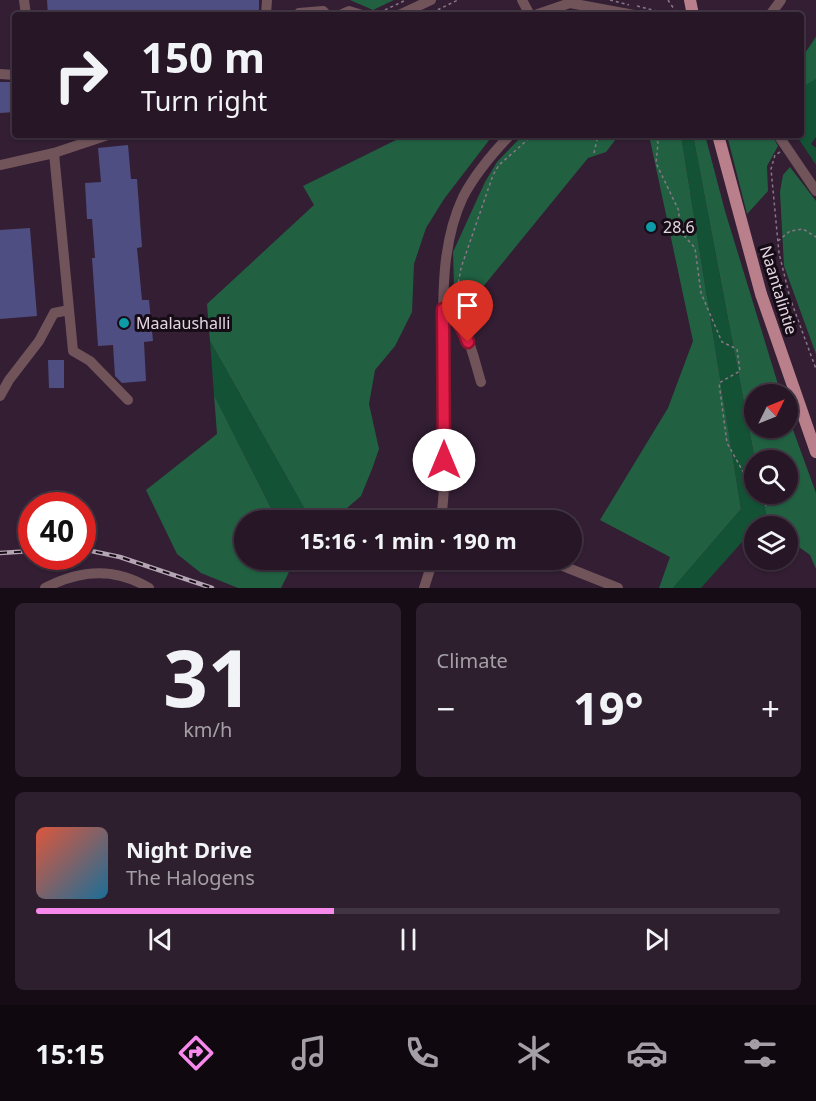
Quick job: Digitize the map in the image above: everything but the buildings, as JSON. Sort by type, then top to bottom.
[{"type":"main road","name":"Naantalintie","points":[[719,138],[761,294],[816,452]]},
{"type":"street","points":[[405,12],[431,0]]},
{"type":"street","points":[[544,12],[570,3],[618,12]]},
{"type":"street","points":[[0,165],[54,153],[99,138]]},
{"type":"street","points":[[442,510],[448,312],[444,265],[457,213],[478,171],[507,138]]},
{"type":"street","points":[[780,138],[816,191]]},
{"type":"street","points":[[54,153],[73,351],[90,361],[128,400]]},
{"type":"street","points":[[0,396],[9,380],[39,342],[54,313],[69,310]]},
{"type":"street","points":[[448,312],[461,324],[481,382]]},
{"type":"street","points":[[424,588],[430,570]]},
{"type":"street","points":[[573,570],[618,588]]},
{"type":"street","points":[[45,588],[92,572],[110,573],[149,588]]},
{"type":"path","points":[[380,12],[406,0]]},
{"type":"path","points":[[433,12],[458,0]]},
{"type":"path","points":[[610,0],[660,12]]},
{"type":"path","points":[[448,312],[493,175],[499,165],[530,138]]},
{"type":"path","points":[[594,153],[597,138]]},
{"type":"path","points":[[657,138],[656,163],[679,212],[679,230],[695,248],[701,293],[722,342],[737,349],[740,371],[719,383],[727,443],[744,473]]},
{"type":"path","points":[[776,155],[771,169],[777,242],[790,298],[816,369]]},
{"type":"path","points":[[777,242],[790,231],[802,229],[816,237]]},
{"type":"green space","points":[[350,0],[394,0],[373,10]]},
{"type":"green space","points":[[816,36],[816,137],[811,144],[816,148],[816,165],[798,138],[804,138],[804,54]]},
{"type":"green space","points":[[816,38],[816,79],[804,86],[804,55]]},
{"type":"green space","points":[[400,138],[491,138],[444,199],[426,228],[414,264],[412,312],[395,346],[375,370],[369,404],[379,449],[361,496],[345,510],[305,510],[210,341],[207,304],[314,205],[303,186]]},
{"type":"green space","points":[[520,138],[617,138],[606,152],[588,158],[469,304],[454,286],[453,252],[485,182],[497,162]]},
{"type":"green space","points":[[650,138],[681,138],[741,509],[673,588],[659,588],[670,557],[600,520],[668,408],[693,341]]},
{"type":"green space","points":[[681,138],[694,138],[744,402],[744,438],[751,438],[753,450],[744,450],[744,504],[764,504],[766,515],[744,516],[744,540],[701,588],[673,588],[741,509]]},
{"type":"green space","points":[[694,138],[706,138],[725,211],[778,384],[744,384],[744,402]]},
{"type":"green space","points":[[728,138],[774,138],[778,146],[767,166],[768,191],[747,214]]},
{"type":"green space","points":[[790,167],[816,201],[816,354],[784,266],[780,192],[783,175]]},
{"type":"green space","points":[[210,341],[305,510],[272,510],[214,395]]},
{"type":"green space","points":[[214,395],[272,510],[234,510],[234,570],[290,570],[281,588],[238,588],[201,573],[177,554],[146,490],[217,434]]},
{"type":"green space","points":[[751,438],[796,438],[816,493],[816,569],[810,555],[798,546],[798,516],[764,516],[764,504],[798,504],[798,450],[753,450]]},
{"type":"railway","points":[[0,553],[18,552]]},
{"type":"railway","points":[[96,552],[120,557],[212,588]]},
{"type":"place","name":"28.6","points":[[651,227]]},
{"type":"place","name":"Maalaushalli","points":[[124,323]]},
{"type":"route","points":[[444,460],[443,309],[454,314],[468,342]]}]
